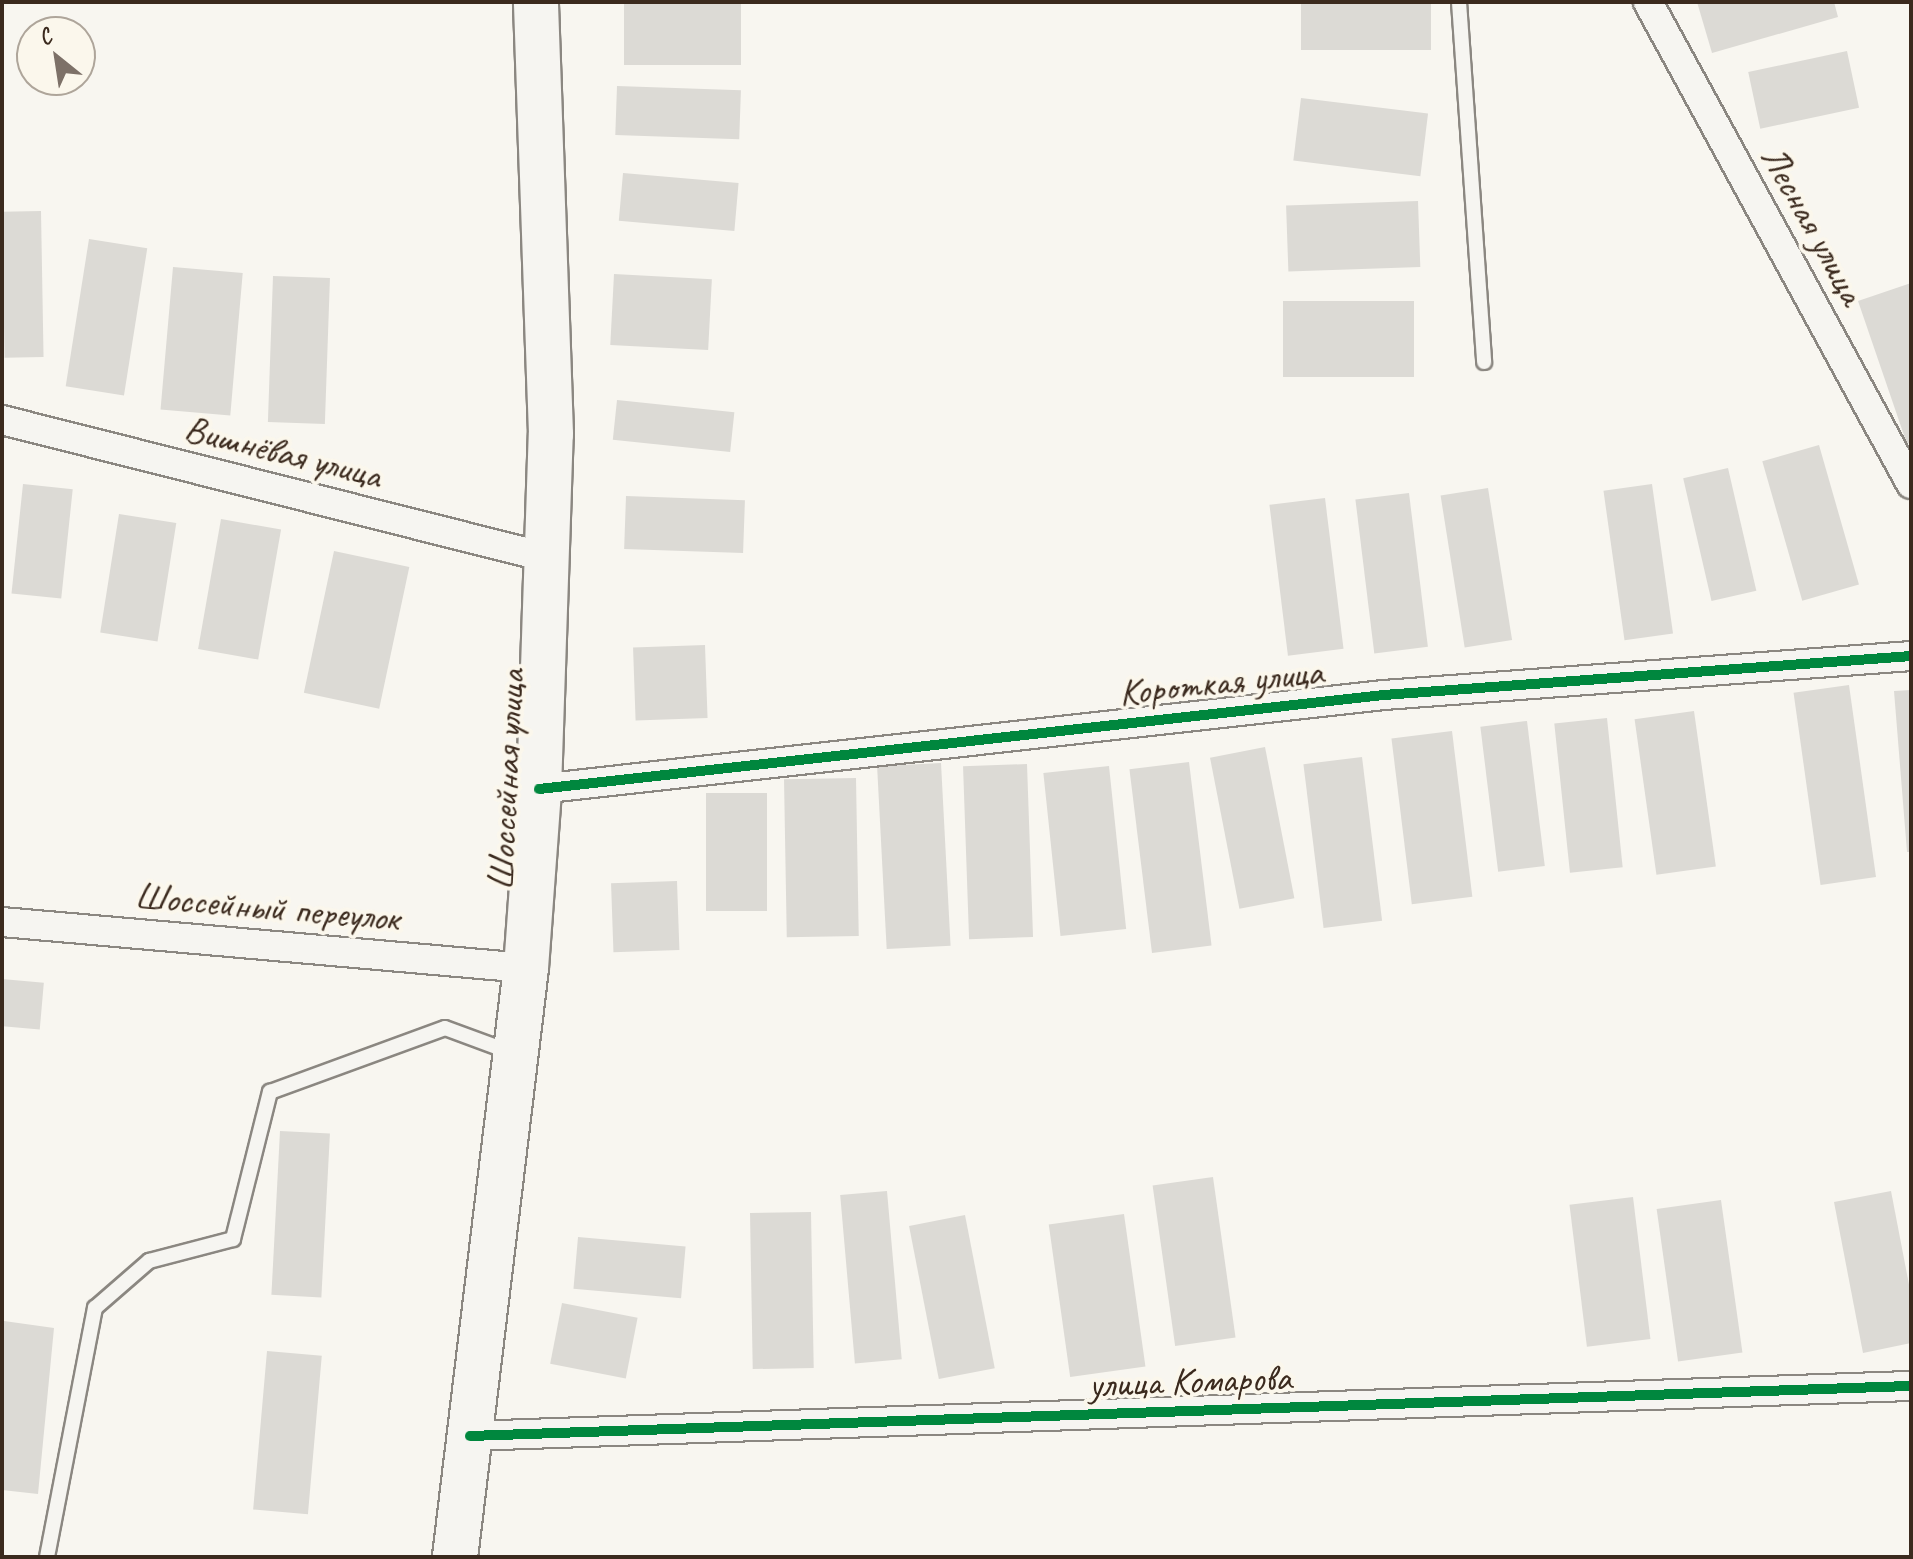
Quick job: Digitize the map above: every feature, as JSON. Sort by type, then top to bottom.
[{"type":"main road","name":"Шоссейная улица","points":[[455,1557],[526,968],[539,789],[551,434],[536,2]]},
{"type":"street","name":"Лесная улица","points":[[1648,2],[1910,481]]},
{"type":"street","name":"Вишнёвая улица","points":[[2,420],[545,557]]},
{"type":"street","name":"Короткая улица","points":[[539,789],[1384,695],[1911,656]]},
{"type":"street","name":"Шоссейный переулок","points":[[2,922],[526,968]]},
{"type":"street","name":"улица Комарова","points":[[470,1436],[1911,1386]]},
{"type":"lane","points":[[1459,2],[1484,362]]},
{"type":"lane","points":[[47,1557],[95,1308],[149,1261],[233,1239],[270,1092],[445,1028],[514,1054]]},
{"type":"building","points":[[624,2],[741,2],[741,65],[624,65]]},
{"type":"building","points":[[1301,2],[1431,2],[1431,50],[1301,50]]},
{"type":"building","points":[[1697,2],[1834,2],[1838,17],[1712,53]]},
{"type":"building","points":[[1847,51],[1859,108],[1760,129],[1748,72]]},
{"type":"building","points":[[617,86],[741,90],[739,139],[615,135]]},
{"type":"building","points":[[1301,98],[1428,114],[1420,176],[1293,161]]},
{"type":"building","points":[[623,173],[739,183],[734,231],[619,221]]},
{"type":"building","points":[[1418,201],[1420,267],[1288,272],[1286,206]]},
{"type":"building","points":[[41,211],[44,357],[5,358],[2,212]]},
{"type":"building","points":[[89,239],[147,248],[124,395],[66,386]]},
{"type":"building","points":[[173,267],[243,273],[230,416],[161,409]]},
{"type":"building","points":[[614,274],[712,279],[708,350],[610,345]]},
{"type":"building","points":[[273,276],[330,278],[325,424],[268,422]]},
{"type":"building","points":[[1911,283],[1911,442],[1907,444],[1858,301]]},
{"type":"building","points":[[1283,301],[1414,301],[1414,377],[1283,377]]},
{"type":"building","points":[[617,400],[734,412],[730,452],[613,440]]},
{"type":"building","points":[[1819,445],[1859,584],[1802,601],[1762,461]]},
{"type":"building","points":[[1728,468],[1756,591],[1712,601],[1683,478]]},
{"type":"building","points":[[23,484],[73,489],[61,599],[12,593]]},
{"type":"building","points":[[1652,484],[1673,634],[1624,640],[1603,491]]},
{"type":"building","points":[[1488,488],[1512,640],[1465,648],[1441,496]]},
{"type":"building","points":[[1409,493],[1428,647],[1374,653],[1355,500]]},
{"type":"building","points":[[626,496],[745,500],[743,553],[624,549]]},
{"type":"building","points":[[1325,498],[1344,649],[1288,656],[1269,505]]},
{"type":"building","points":[[119,514],[176,523],[158,642],[100,633]]},
{"type":"building","points":[[221,519],[281,530],[258,660],[198,649]]},
{"type":"building","points":[[334,551],[409,567],[379,709],[304,693]]},
{"type":"building","points":[[705,645],[708,718],[636,720],[633,648]]},
{"type":"building","points":[[1849,685],[1876,877],[1821,885],[1794,693]]},
{"type":"building","points":[[1911,690],[1911,852],[1907,852],[1894,691]]},
{"type":"building","points":[[1694,711],[1716,866],[1656,875],[1635,719]]},
{"type":"building","points":[[1607,718],[1623,867],[1570,873],[1554,724]]},
{"type":"building","points":[[1527,721],[1545,866],[1498,872],[1480,727]]},
{"type":"building","points":[[1452,731],[1472,897],[1412,904],[1391,738]]},
{"type":"building","points":[[1265,747],[1294,898],[1239,909],[1210,758]]},
{"type":"building","points":[[1362,757],[1382,921],[1324,928],[1303,764]]},
{"type":"building","points":[[1189,762],[1212,946],[1152,953],[1129,769]]},
{"type":"building","points":[[941,763],[951,946],[887,949],[877,766]]},
{"type":"building","points":[[1027,764],[1033,937],[969,939],[963,766]]},
{"type":"building","points":[[1109,766],[1126,929],[1061,936],[1043,773]]},
{"type":"building","points":[[856,778],[859,936],[787,937],[784,779]]},
{"type":"building","points":[[706,793],[767,793],[767,911],[706,911]]},
{"type":"building","points":[[677,881],[679,950],[613,952],[611,883]]},
{"type":"building","points":[[2,979],[44,983],[40,1029],[2,1026]]},
{"type":"building","points":[[280,1131],[330,1134],[321,1297],[271,1295]]},
{"type":"building","points":[[1213,1177],[1236,1337],[1175,1346],[1153,1185]]},
{"type":"building","points":[[887,1191],[902,1359],[855,1363],[840,1195]]},
{"type":"building","points":[[1891,1191],[1911,1295],[1911,1343],[1863,1353],[1834,1202]]},
{"type":"building","points":[[1633,1197],[1650,1339],[1587,1347],[1569,1205]]},
{"type":"building","points":[[1721,1200],[1742,1353],[1678,1362],[1657,1209]]},
{"type":"building","points":[[811,1212],[814,1368],[753,1369],[750,1213]]},
{"type":"building","points":[[1124,1214],[1145,1367],[1070,1377],[1049,1225]]},
{"type":"building","points":[[965,1215],[995,1368],[939,1379],[909,1226]]},
{"type":"building","points":[[578,1237],[686,1246],[681,1298],[573,1289]]},
{"type":"building","points":[[562,1303],[638,1318],[626,1379],[550,1364]]},
{"type":"building","points":[[4,1321],[54,1328],[38,1494],[2,1490]]},
{"type":"building","points":[[267,1351],[322,1356],[308,1514],[253,1509]]},
{"type":"cycle path","points":[[539,789],[1384,695],[1911,656]]},
{"type":"cycle path","points":[[470,1436],[1911,1386]]}]
